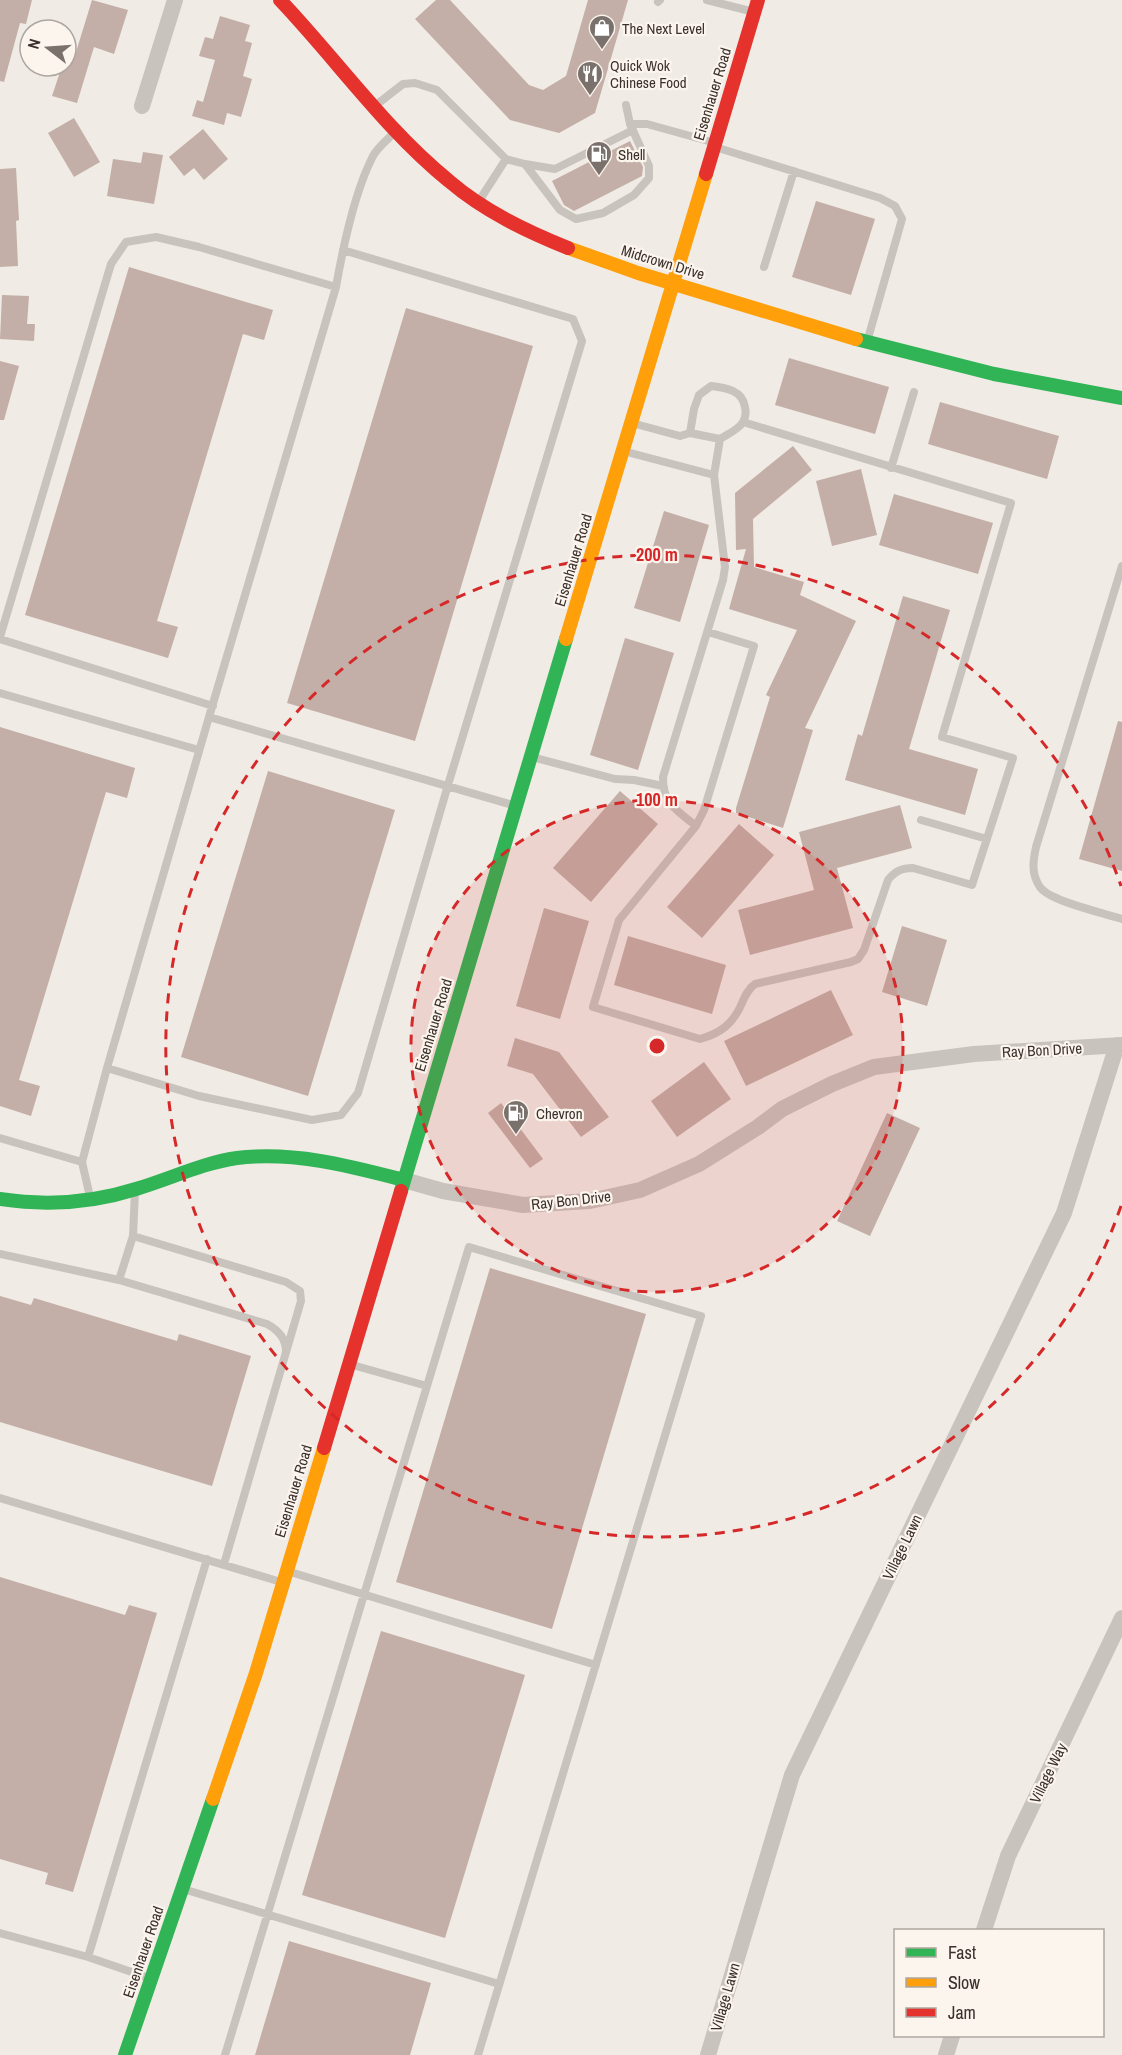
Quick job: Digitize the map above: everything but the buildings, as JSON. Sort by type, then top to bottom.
[{"type":"main road","name":"Midcrown Drive","points":[[280,0],[309,29],[395,132],[442,176],[478,203],[535,234],[600,260],[867,342],[1062,390],[1122,398]]},
{"type":"main road","name":"Eisenhauer Road","points":[[125,2055],[235,1737],[285,1577],[756,6]]},
{"type":"main road","name":"Ray Bon Drive","points":[[0,1199],[38,1202],[90,1199],[135,1189],[207,1164],[236,1158],[265,1156],[295,1156],[324,1160],[404,1180]]},
{"type":"street","points":[[142,106],[176,0]]},
{"type":"street","name":"Ray Bon Drive","points":[[404,1180],[443,1191],[523,1205],[590,1201],[640,1190],[699,1164],[782,1109],[832,1084],[874,1067],[974,1054],[1119,1045]]},
{"type":"street","name":"Village Lawn","points":[[708,2055],[792,1775],[1064,1213],[1119,1045]]},
{"type":"street","name":"Village Way","points":[[984,1929],[1008,1856],[1122,1618]]},
{"type":"street","points":[[946,2055],[952,2037]]},
{"type":"lane","points":[[707,0],[756,6]]},
{"type":"lane","points":[[373,107],[403,84],[415,83],[437,90],[506,159],[555,169],[631,127],[647,124],[880,198],[895,206],[902,219],[867,342]]},
{"type":"lane","points":[[525,164],[560,210],[576,219],[603,213],[634,195],[649,178],[649,166],[631,127],[626,105]]},
{"type":"lane","points":[[90,1199],[82,1162],[107,1068],[336,287],[343,250],[362,182],[374,154],[395,132]]},
{"type":"lane","points":[[478,203],[506,159]]},
{"type":"lane","points":[[764,267],[794,171]]},
{"type":"lane","points":[[213,706],[0,638],[111,264],[126,242],[156,237],[199,247],[336,287]]},
{"type":"lane","points":[[107,1068],[199,1096],[312,1120],[341,1115],[358,1093],[582,341],[573,319],[343,250]]},
{"type":"lane","points":[[631,423],[680,436],[690,433],[720,439],[734,431],[746,416],[739,394],[727,388],[711,386],[699,395],[690,433]]},
{"type":"lane","points":[[891,468],[914,392]]},
{"type":"lane","points":[[708,632],[754,646],[704,810],[696,826],[619,920],[593,1007],[700,1039],[716,1035],[728,1026],[736,1017],[750,987],[755,984],[858,959],[864,950],[888,879],[893,873],[913,867],[972,885],[1013,758],[942,736],[1011,503],[743,422]]},
{"type":"lane","points":[[696,826],[668,802],[664,795],[663,777],[723,580],[725,567],[714,475],[720,439]]},
{"type":"lane","points":[[622,450],[714,475]]},
{"type":"lane","points":[[1122,566],[1033,864],[1041,890],[1058,900],[1122,919]]},
{"type":"lane","points":[[0,693],[199,750]]},
{"type":"lane","points":[[209,717],[516,806]]},
{"type":"lane","points":[[530,757],[615,779],[663,786]]},
{"type":"lane","points":[[921,820],[987,839]]},
{"type":"lane","points":[[0,1138],[82,1162]]},
{"type":"lane","points":[[119,1280],[133,1236],[135,1189]]},
{"type":"lane","points":[[133,1236],[294,1286],[300,1291],[301,1301],[224,1564]]},
{"type":"lane","points":[[225,2055],[469,1246],[701,1316],[477,2055]]},
{"type":"lane","points":[[0,1254],[119,1280],[267,1324],[281,1334],[285,1343],[284,1360]]},
{"type":"lane","points":[[348,1363],[427,1386]]},
{"type":"lane","points":[[0,1498],[224,1564],[364,1595],[596,1665]]},
{"type":"lane","points":[[88,1957],[207,1559]]},
{"type":"lane","points":[[182,1889],[499,1984]]},
{"type":"lane","points":[[0,1933],[88,1957],[151,1978]]},
{"type":"traffic: fast","points":[[856,339],[994,374],[1122,398]]},
{"type":"traffic: fast","points":[[401,1191],[566,639]]},
{"type":"traffic: fast","points":[[0,1199],[52,1203],[86,1200],[119,1194],[211,1164],[258,1156],[322,1161],[404,1180]]},
{"type":"traffic: fast","points":[[125,2055],[213,1799]]},
{"type":"traffic: slow","points":[[566,639],[706,174]]},
{"type":"traffic: slow","points":[[568,248],[638,273],[856,339]]},
{"type":"traffic: slow","points":[[213,1799],[256,1673],[324,1448]]},
{"type":"traffic: jam","points":[[280,0],[382,117],[449,181],[476,202],[506,219],[568,248]]},
{"type":"traffic: jam","points":[[706,174],[758,0]]},
{"type":"traffic: jam","points":[[324,1448],[401,1191]]},
{"type":"place","name":"The Next Level","points":[[602,51]]},
{"type":"place","name":"Quick Wok Chinese Food","points":[[590,97]]},
{"type":"place","name":"Shell","points":[[599,177]]},
{"type":"place","name":"Chevron","points":[[516,1136]]}]
